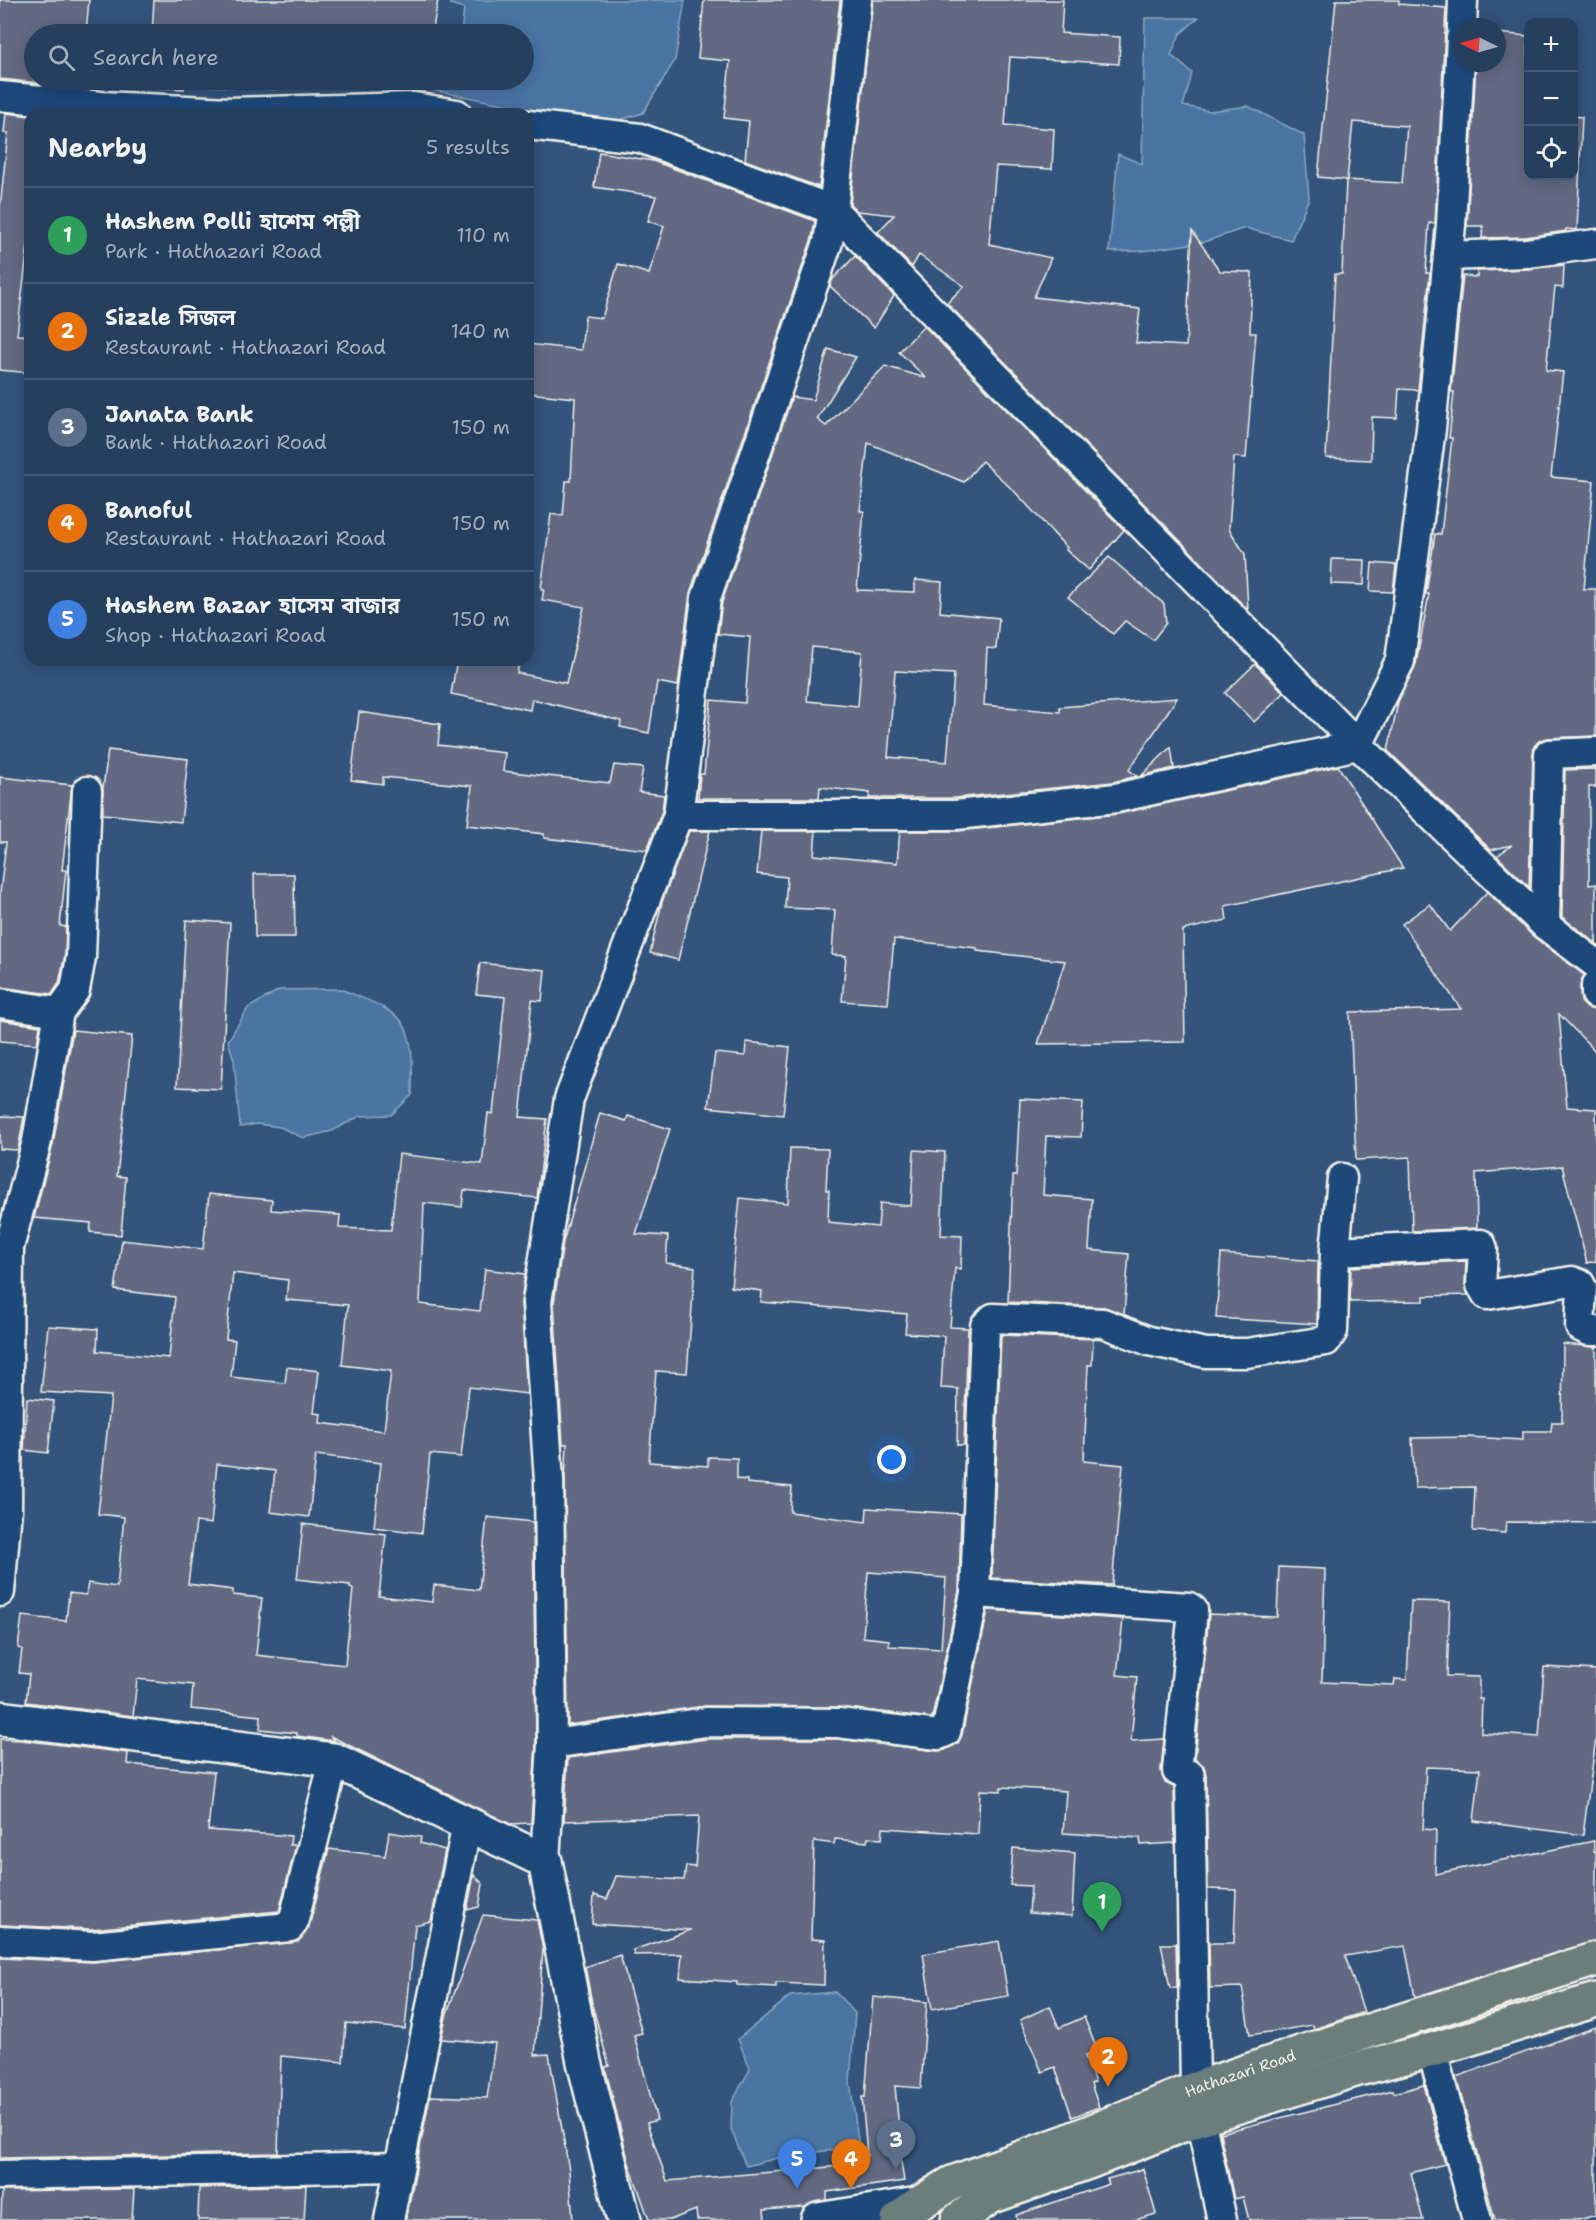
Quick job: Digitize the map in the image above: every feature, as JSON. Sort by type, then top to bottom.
[{"type":"highway","name":"Hathazari Road","points":[[958,2220],[991,2208],[1091,2161],[1198,2103],[1306,2051],[1596,1959]]},
{"type":"highway","name":"Hathazari Road","points":[[908,2212],[952,2183],[1068,2141],[1198,2103],[1358,2069],[1432,2050],[1596,2000]]},
{"type":"street","points":[[624,2220],[584,2062],[545,1861],[552,1744],[549,1481],[537,1302],[569,1099],[678,815],[706,598],[828,242],[857,0]]},
{"type":"street","points":[[1462,18],[1463,0]]},
{"type":"street","points":[[1358,746],[1400,661],[1431,429],[1448,256],[1459,72]]},
{"type":"street","points":[[0,96],[140,108]]},
{"type":"street","points":[[375,108],[420,108]]},
{"type":"street","points":[[534,126],[640,138],[833,210],[1358,746],[1545,925],[1596,964]]},
{"type":"street","points":[[1448,256],[1527,253],[1596,244]]},
{"type":"street","points":[[678,815],[956,815],[1116,798],[1358,746]]},
{"type":"street","points":[[1545,925],[1549,754],[1596,752]]},
{"type":"street","points":[[0,1592],[7,1510],[9,1248],[37,1141],[59,1011],[75,990],[81,957],[87,791]]},
{"type":"street","points":[[1596,986],[1596,994]]},
{"type":"street","points":[[0,1003],[59,1011]]},
{"type":"street","points":[[552,1744],[706,1722],[838,1723],[939,1735],[946,1732],[975,1593],[985,1326],[988,1321],[993,1318],[1103,1323],[1149,1341],[1206,1353],[1247,1353],[1326,1341],[1333,1331],[1335,1251],[1342,1178]]},
{"type":"street","points":[[1335,1251],[1481,1244],[1483,1249],[1481,1285],[1487,1295],[1572,1281],[1580,1284],[1582,1288],[1580,1327],[1596,1331]]},
{"type":"street","points":[[975,1593],[1189,1607],[1193,1610],[1176,1771],[1190,1775],[1198,2103],[1222,2220]]},
{"type":"street","points":[[0,1718],[334,1760],[545,1861]]},
{"type":"street","points":[[0,1941],[93,1946],[290,1927],[293,1923],[334,1760]]},
{"type":"street","points":[[389,2220],[467,1823]]},
{"type":"street","points":[[1432,2050],[1478,2220]]},
{"type":"street","points":[[0,2175],[398,2167]]},
{"type":"street","points":[[818,2220],[908,2212]]},
{"type":"water","points":[[451,0],[685,0],[675,60],[643,113],[605,124],[534,110],[534,108],[523,108],[431,90],[534,90],[534,24],[462,24],[464,8],[450,4]]},
{"type":"water","points":[[1145,18],[1198,18],[1180,34],[1171,55],[1192,73],[1183,106],[1210,111],[1248,106],[1304,135],[1309,198],[1291,240],[1245,228],[1204,242],[1142,251],[1109,252],[1118,154],[1142,164]]},
{"type":"water","points":[[341,989],[383,1007],[402,1022],[411,1047],[412,1095],[391,1115],[360,1116],[332,1131],[303,1138],[280,1127],[257,1124],[240,1127],[234,1060],[228,1041],[248,1008],[279,990]]},
{"type":"water","points":[[835,1992],[855,2013],[850,2082],[859,2147],[790,2155],[746,2166],[731,2129],[732,2102],[750,2069],[738,2039],[790,1996]]},
{"type":"building","points":[[0,0],[89,0],[87,24],[24,24],[24,81],[0,79]]},
{"type":"building","points":[[154,0],[438,0],[434,24],[153,24]]},
{"type":"building","points":[[704,0],[840,0],[819,187],[745,160],[749,121],[724,118],[730,61],[698,58]]},
{"type":"building","points":[[873,0],[1063,0],[1061,33],[1120,37],[1119,64],[1010,57],[1005,125],[1054,129],[1052,169],[996,166],[989,244],[1051,258],[1034,297],[1140,309],[1136,343],[1186,346],[1192,231],[1220,271],[1252,272],[1250,333],[1256,333],[1246,458],[1234,457],[1229,529],[1245,554],[1248,610],[947,303],[964,286],[919,255],[912,267],[878,232],[894,215],[857,211],[850,204]]},
{"type":"building","points":[[1336,0],[1399,0],[1399,4],[1446,8],[1435,224],[1429,223],[1426,273],[1430,273],[1418,390],[1399,389],[1397,418],[1372,417],[1371,460],[1326,458],[1335,274],[1342,274],[1346,180],[1402,183],[1407,126],[1353,122],[1347,180],[1318,177]]},
{"type":"building","points":[[1506,34],[1524,36],[1524,180],[1578,180],[1578,116],[1582,117],[1577,230],[1566,229],[1566,231],[1526,237],[1482,238],[1483,226],[1467,226],[1476,72],[1506,72]]},
{"type":"building","points":[[6,113],[24,115],[24,278],[17,335],[24,336],[24,372],[0,370],[0,208],[8,133],[4,133]]},
{"type":"building","points":[[599,152],[653,161],[815,221],[812,238],[690,593],[678,686],[657,682],[649,733],[620,727],[621,721],[532,699],[530,710],[451,694],[456,666],[519,666],[517,673],[566,683],[584,607],[542,600],[544,589],[541,589],[551,514],[563,516],[566,481],[571,481],[575,398],[534,394],[534,345],[581,350],[585,316],[602,318],[618,264],[649,274],[664,226],[648,221],[656,196],[594,187]]},
{"type":"building","points":[[855,256],[894,296],[874,328],[830,286],[833,279]]},
{"type":"building","points":[[1564,265],[1563,288],[1555,287],[1546,370],[1563,372],[1551,477],[1594,481],[1584,589],[1596,589],[1596,736],[1548,738],[1540,740],[1534,746],[1529,887],[1497,856],[1512,845],[1491,850],[1388,751],[1398,702],[1416,664],[1429,594],[1426,594],[1435,534],[1441,534],[1452,438],[1449,438],[1454,392],[1451,392],[1463,276],[1477,277],[1477,271]]},
{"type":"building","points":[[924,326],[1124,530],[1089,570],[1066,550],[1067,548],[1016,493],[982,461],[964,482],[868,443],[860,511],[864,511],[857,590],[915,592],[915,580],[942,582],[940,612],[999,618],[996,649],[987,648],[984,705],[1060,712],[1060,707],[1177,698],[1129,770],[1137,776],[1113,782],[955,798],[869,798],[870,793],[820,787],[819,798],[698,798],[700,774],[704,774],[711,700],[745,703],[750,637],[718,634],[722,602],[792,397],[813,400],[828,349],[856,357],[817,419],[826,426],[885,366],[926,378],[899,352]],"holes":[[[812,647],[862,652],[858,706],[807,701]],[[895,671],[954,674],[947,762],[888,757]]]},
{"type":"building","points":[[1109,557],[1164,604],[1166,623],[1153,640],[1125,621],[1113,634],[1068,597]]},
{"type":"building","points":[[1332,559],[1365,560],[1364,585],[1331,584]]},
{"type":"building","points":[[1372,563],[1396,565],[1393,592],[1370,591]]},
{"type":"building","points":[[1255,664],[1284,693],[1254,722],[1225,693]]},
{"type":"building","points":[[359,712],[440,724],[438,745],[505,753],[503,771],[610,783],[614,765],[643,768],[639,792],[664,795],[662,811],[647,850],[544,838],[544,834],[467,825],[472,786],[383,777],[383,784],[351,780]]},
{"type":"building","points":[[1171,747],[1174,768],[1141,776]]},
{"type":"building","points":[[108,750],[188,759],[181,822],[103,814],[103,788]]},
{"type":"building","points":[[1338,766],[1403,868],[1225,906],[1227,920],[1183,930],[1185,1042],[1038,1044],[1065,961],[977,951],[977,948],[894,939],[888,1004],[842,1001],[846,956],[832,955],[835,910],[785,908],[787,877],[757,874],[761,831],[816,831],[814,855],[897,863],[900,831],[958,831],[1118,814]]},
{"type":"building","points":[[1596,769],[1596,787],[1589,787],[1589,885],[1596,884],[1596,943],[1562,917],[1565,770]]},
{"type":"building","points":[[0,777],[72,785],[62,870],[66,870],[60,926],[66,927],[65,955],[59,983],[52,994],[0,987],[0,893],[6,842],[0,842]]},
{"type":"building","points":[[689,831],[710,831],[678,960],[650,953],[662,902]]},
{"type":"building","points":[[254,874],[294,874],[295,937],[255,937]]},
{"type":"building","points":[[1487,892],[1534,937],[1584,975],[1580,986],[1581,1002],[1587,1008],[1596,1010],[1596,1052],[1559,1014],[1567,1107],[1596,1109],[1596,1261],[1587,1263],[1562,1166],[1476,1173],[1477,1228],[1412,1231],[1410,1157],[1356,1160],[1350,1012],[1461,1009],[1402,924],[1430,904],[1450,931]]},
{"type":"building","points":[[186,920],[230,923],[221,1089],[177,1087]]},
{"type":"building","points":[[480,963],[545,970],[542,1001],[532,1000],[520,1117],[547,1119],[537,1198],[464,1190],[462,1207],[424,1203],[420,1304],[480,1311],[485,1269],[525,1274],[521,1303],[527,1394],[469,1387],[461,1457],[430,1454],[422,1533],[374,1527],[381,1463],[316,1455],[309,1517],[270,1512],[275,1471],[217,1464],[211,1524],[196,1522],[188,1584],[233,1590],[233,1595],[262,1598],[256,1655],[345,1665],[353,1589],[350,1585],[297,1579],[303,1524],[386,1534],[379,1596],[432,1602],[434,1585],[479,1590],[487,1517],[533,1522],[536,1744],[531,1823],[510,1824],[330,1736],[335,1741],[297,1736],[297,1733],[260,1729],[261,1716],[191,1709],[193,1685],[137,1679],[133,1716],[26,1702],[29,1674],[19,1673],[22,1649],[18,1648],[22,1616],[66,1621],[69,1593],[86,1595],[88,1583],[117,1587],[124,1517],[98,1514],[111,1396],[41,1392],[48,1326],[98,1329],[97,1351],[169,1358],[175,1297],[115,1290],[122,1240],[203,1249],[209,1194],[272,1200],[271,1210],[340,1215],[339,1228],[391,1230],[399,1154],[482,1164],[488,1113],[493,1114],[505,997],[476,994]],"holes":[[[233,1273],[288,1280],[286,1300],[348,1305],[342,1365],[391,1371],[384,1431],[320,1423],[321,1414],[314,1413],[319,1371],[287,1367],[285,1383],[231,1377],[235,1340],[226,1339]]]},
{"type":"building","points":[[0,1020],[40,1026],[37,1044],[0,1041]]},
{"type":"building","points":[[73,1030],[132,1036],[117,1176],[126,1177],[121,1235],[90,1232],[91,1223],[34,1218],[53,1144]]},
{"type":"building","points":[[746,1042],[790,1047],[783,1115],[708,1107],[715,1053],[745,1056]]},
{"type":"building","points":[[1020,1099],[1083,1102],[1081,1137],[1046,1136],[1043,1195],[1092,1199],[1089,1250],[1129,1254],[1124,1314],[1104,1307],[1008,1302],[1013,1176],[1016,1176]]},
{"type":"building","points":[[600,1113],[626,1121],[628,1116],[670,1129],[636,1234],[668,1236],[666,1263],[695,1267],[687,1373],[656,1371],[649,1462],[708,1466],[708,1457],[737,1458],[737,1479],[747,1480],[747,1483],[792,1487],[790,1512],[866,1522],[867,1508],[961,1514],[959,1591],[932,1718],[838,1707],[706,1706],[568,1725],[565,1478],[567,1444],[563,1444],[554,1303],[563,1242]],"holes":[[[868,1572],[946,1578],[941,1649],[889,1646],[889,1640],[863,1637]]]},
{"type":"building","points":[[0,1116],[24,1117],[18,1150],[0,1149]]},
{"type":"building","points":[[790,1148],[828,1149],[826,1190],[829,1190],[828,1222],[878,1227],[880,1203],[911,1206],[914,1150],[945,1152],[941,1235],[962,1236],[961,1269],[955,1268],[950,1327],[968,1328],[964,1445],[957,1445],[958,1389],[941,1388],[944,1336],[905,1333],[907,1314],[761,1302],[762,1291],[731,1287],[740,1198],[788,1203]]},
{"type":"building","points":[[1221,1254],[1318,1261],[1317,1324],[1216,1318]]},
{"type":"building","points":[[1466,1261],[1465,1284],[1468,1295],[1424,1296],[1424,1301],[1350,1302],[1351,1267]]},
{"type":"building","points":[[1001,1335],[1093,1339],[1092,1365],[1088,1365],[1084,1461],[1123,1465],[1112,1585],[992,1578]]},
{"type":"building","points":[[1563,1344],[1596,1347],[1596,1523],[1506,1522],[1505,1533],[1473,1531],[1475,1487],[1415,1488],[1412,1438],[1467,1437],[1523,1440],[1523,1431],[1551,1431],[1552,1422],[1562,1422]]},
{"type":"building","points":[[27,1398],[54,1401],[48,1453],[24,1450]]},
{"type":"building","points":[[1279,1567],[1325,1569],[1322,1682],[1394,1685],[1395,1679],[1407,1680],[1411,1601],[1450,1602],[1447,1676],[1479,1677],[1479,1699],[1482,1699],[1481,1733],[1539,1737],[1544,1667],[1596,1670],[1596,1738],[1583,1835],[1474,1821],[1480,1769],[1426,1767],[1423,1829],[1436,1830],[1435,1874],[1594,1841],[1596,1941],[1415,1997],[1405,1946],[1345,1956],[1364,2012],[1314,2029],[1313,2025],[1250,2035],[1242,1987],[1210,1988],[1209,1943],[1234,1943],[1236,1890],[1208,1889],[1206,1775],[1204,1766],[1195,1759],[1209,1614],[1277,1617]]},
{"type":"building","points":[[988,1610],[1123,1619],[1117,1675],[1137,1677],[1131,1741],[1164,1739],[1161,1770],[1165,1783],[1174,1787],[1175,1843],[1141,1845],[1140,1838],[1063,1833],[1066,1791],[1001,1787],[1001,1791],[980,1790],[978,1834],[883,1828],[882,1839],[868,1838],[867,1842],[835,1839],[834,1844],[814,1841],[811,1939],[825,1940],[824,1985],[776,1983],[776,1987],[680,1978],[682,1954],[634,1955],[633,1950],[691,1930],[592,1924],[594,1895],[607,1899],[616,1876],[684,1880],[686,1866],[695,1867],[699,1816],[564,1821],[568,1758],[707,1739],[837,1739],[937,1751],[945,1750],[958,1743],[962,1735]]},
{"type":"building","points":[[0,1739],[128,1753],[127,1764],[214,1772],[208,1830],[291,1836],[290,1845],[296,1845],[279,1911],[92,1929],[0,1925]]},
{"type":"building","points":[[389,1832],[421,1837],[420,1843],[445,1850],[431,1921],[415,1925],[405,2029],[346,2023],[343,2062],[281,2056],[278,2153],[0,2158],[0,1958],[93,1962],[298,1942],[309,1927],[329,1849],[385,1856]]},
{"type":"building","points":[[1013,1848],[1075,1853],[1072,1916],[1029,1913],[1031,1886],[1010,1885]]},
{"type":"building","points":[[474,1875],[483,1884],[479,1907],[467,1910]]},
{"type":"building","points":[[483,1915],[537,1920],[543,1949],[535,2055],[549,2054],[569,2170],[573,2220],[406,2220],[430,2096],[487,2098],[495,2043],[441,2039],[447,2013]]},
{"type":"building","points":[[999,1941],[1008,1996],[932,2009],[923,1954]]},
{"type":"building","points":[[1161,1944],[1176,1944],[1177,1988],[1170,1988]]},
{"type":"building","points":[[620,1955],[642,2033],[634,2035],[657,2120],[647,2123],[667,2181],[841,2166],[840,2159],[867,2155],[862,2097],[865,2097],[873,1997],[927,2002],[921,2088],[895,2086],[899,2129],[896,2130],[904,2181],[827,2192],[827,2200],[814,2202],[805,2207],[764,2210],[765,2220],[697,2220],[696,2210],[670,2220],[649,2220],[629,2163],[605,2067],[609,2066],[593,2008],[585,1967]]},
{"type":"building","points":[[1050,2006],[1059,2028],[1084,2017],[1098,2052],[1085,2056],[1095,2082],[1091,2084],[1099,2107],[1072,2117],[1055,2067],[1042,2072],[1020,2020]]},
{"type":"building","points":[[1596,2027],[1596,2215],[1579,2220],[1495,2220],[1456,2077]]},
{"type":"building","points":[[1424,2085],[1445,2164],[1411,2173],[1423,2220],[1249,2220],[1243,2197],[1234,2199],[1220,2133],[1393,2090],[1394,2093]]},
{"type":"building","points":[[1143,2169],[1156,2214],[1135,2220],[1017,2220],[1016,2215],[1109,2184],[1107,2179]]},
{"type":"building","points":[[306,2185],[304,2220],[198,2220],[199,2188]]},
{"type":"building","points":[[134,2189],[132,2220],[1,2220],[2,2191]]},
{"type":"place","name":"Hashem Polli হাশেম পল্লী","points":[[1102,1932]]},
{"type":"place","name":"Sizzle সিজল","points":[[1108,2087]]},
{"type":"place","name":"Janata Bank","points":[[896,2170]]},
{"type":"place","name":"Hashem Bazar হাসেম বাজার","points":[[797,2189]]},
{"type":"place","name":"Banoful","points":[[851,2189]]}]
